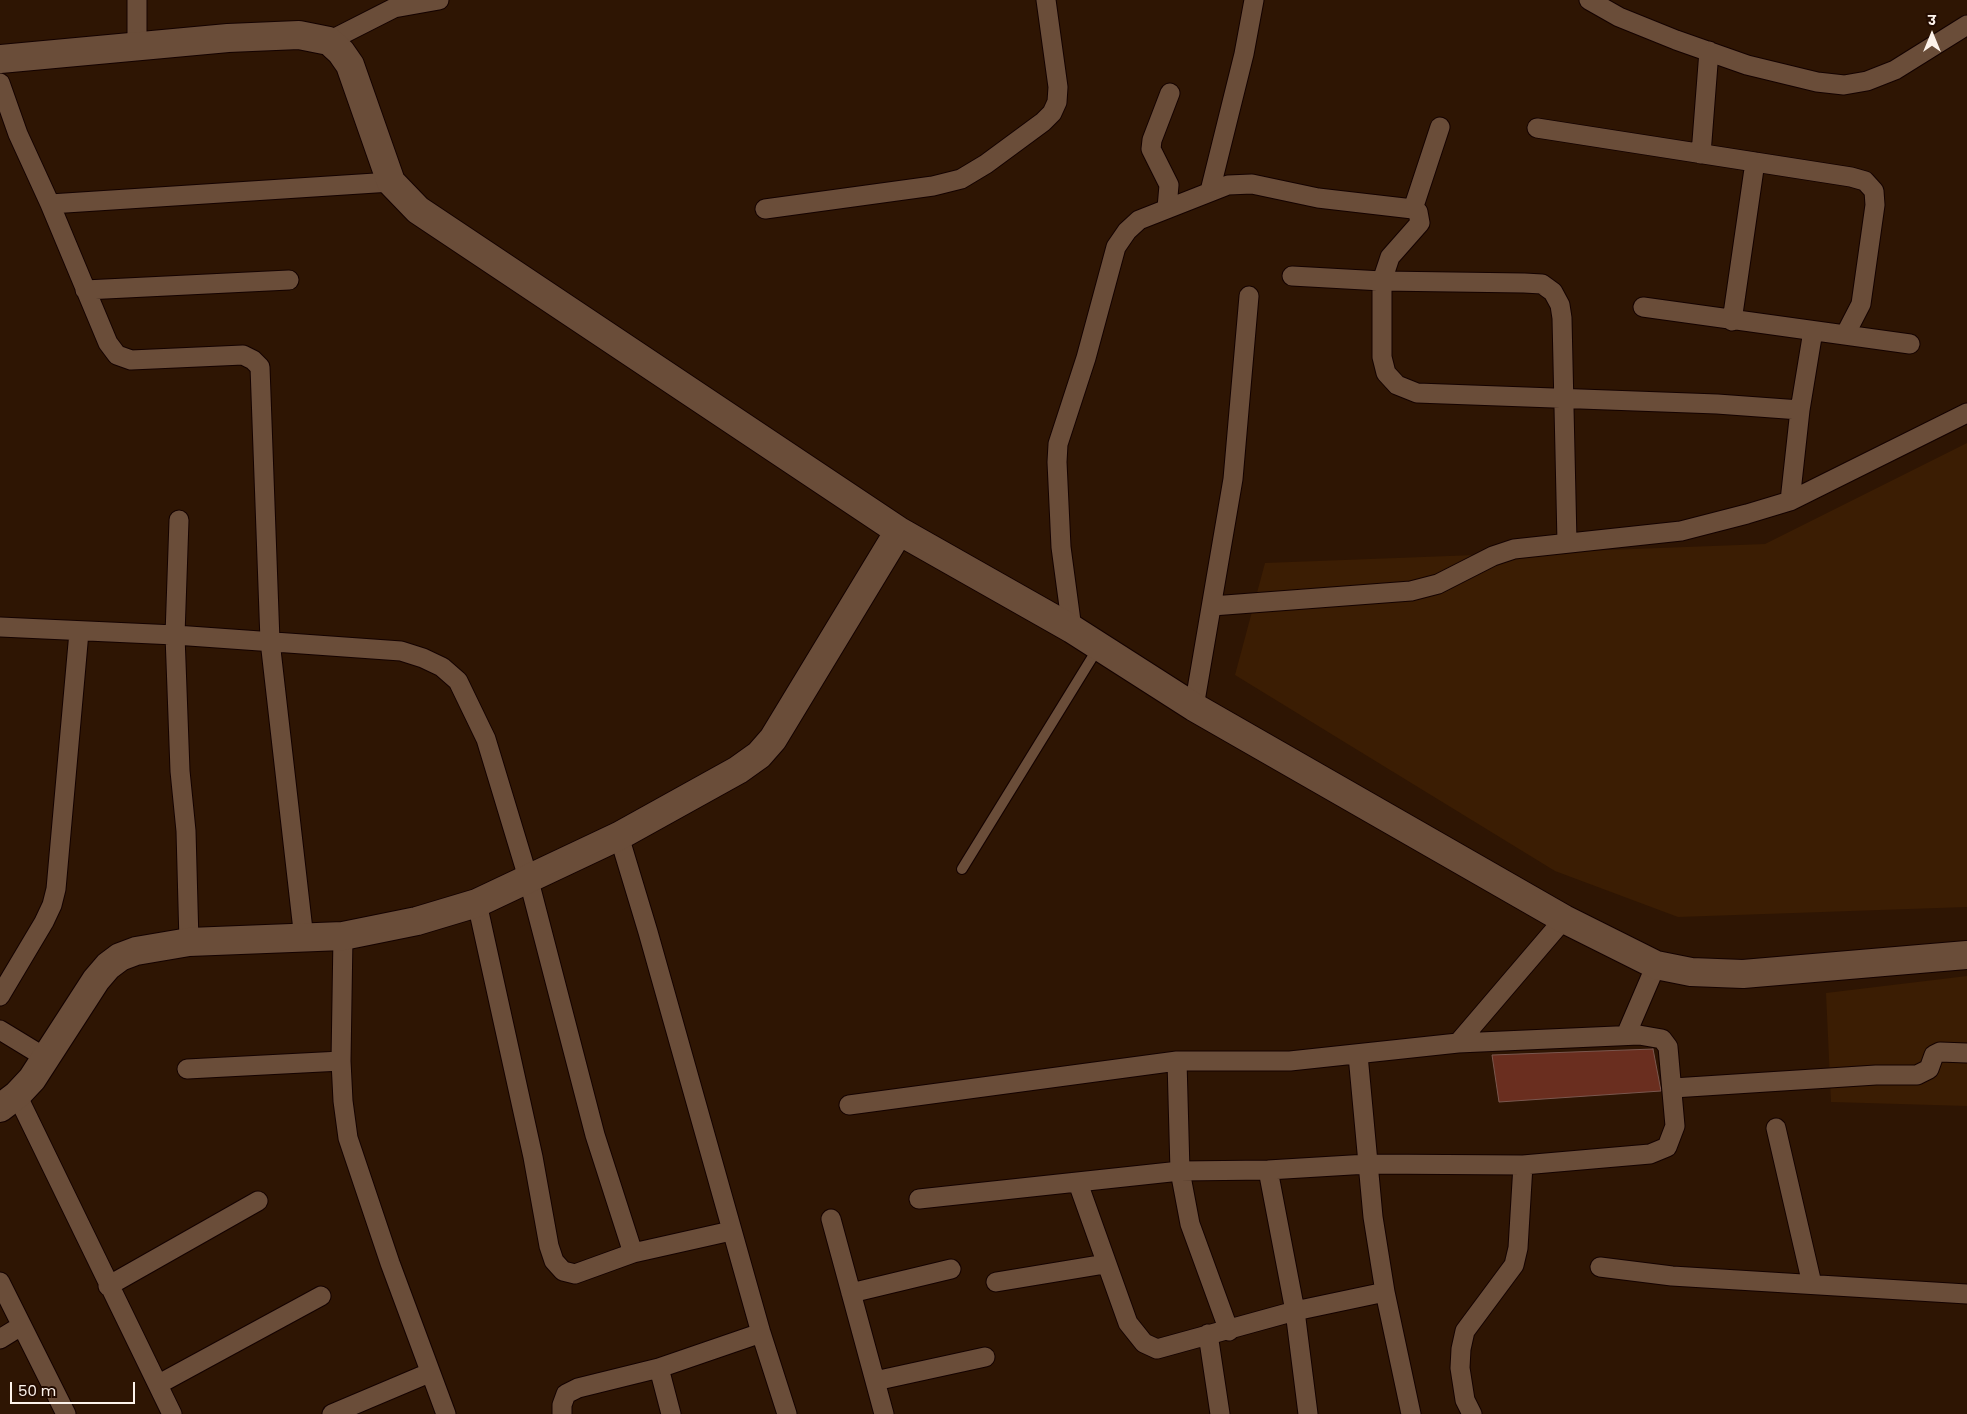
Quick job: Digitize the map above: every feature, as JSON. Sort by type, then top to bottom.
[{"type":"street","points":[[137,0],[137,46]]},
{"type":"street","points":[[329,41],[394,8],[439,0]]},
{"type":"street","points":[[765,209],[934,186],[961,179],[986,164],[1036,128],[1052,113],[1057,102],[1058,87],[1046,0]]},
{"type":"street","points":[[1210,191],[1244,54],[1254,0]]},
{"type":"street","points":[[1589,0],[1619,17],[1747,65],[1817,82],[1844,85],[1867,81],[1895,70],[1967,25]]},
{"type":"street","points":[[0,59],[228,38],[299,35],[329,41],[341,52],[350,65],[390,182],[418,210],[899,531],[1072,629],[1098,648],[1194,707],[1564,919],[1656,965],[1691,972],[1744,974],[1967,955]]},
{"type":"street","points":[[1701,154],[1709,51]]},
{"type":"street","points":[[0,83],[18,134],[50,204],[85,290],[108,343],[117,355],[131,360],[243,355],[253,360],[260,367],[267,508],[270,641],[304,939]]},
{"type":"street","points":[[1168,208],[1169,185],[1151,149],[1152,140],[1170,93]]},
{"type":"street","points":[[1413,209],[1440,127]]},
{"type":"street","points":[[1536,128],[1850,177],[1865,181],[1874,191],[1875,205],[1861,304],[1845,335]]},
{"type":"street","points":[[1732,321],[1756,162]]},
{"type":"street","points":[[50,204],[390,182]]},
{"type":"street","points":[[1072,629],[1061,547],[1057,462],[1058,444],[1086,358],[1116,247],[1127,231],[1139,220],[1228,185],[1252,184],[1318,198],[1413,209],[1420,217],[1420,223],[1390,257],[1382,281],[1382,357],[1386,373],[1397,385],[1418,393],[1563,400],[1717,404],[1800,410]]},
{"type":"street","points":[[1292,276],[1382,281],[1542,284],[1553,292],[1560,304],[1562,318],[1567,542]]},
{"type":"street","points":[[85,290],[289,280]]},
{"type":"street","points":[[1194,707],[1233,479],[1249,296]]},
{"type":"street","points":[[1643,307],[1732,321],[1910,344]]},
{"type":"street","points":[[1790,501],[1800,410],[1812,331]]},
{"type":"street","points":[[1212,606],[1411,591],[1438,584],[1493,556],[1514,549],[1681,531],[1790,501],[1967,413]]},
{"type":"street","points":[[179,520],[175,635],[180,771],[186,831],[189,942]]},
{"type":"street","points":[[172,1414],[159,1384],[108,1286],[8,1101],[32,1078],[108,966],[120,957],[136,951],[189,942],[343,936],[407,923],[477,904],[529,881],[624,833],[738,770],[759,755],[773,739],[899,531]]},
{"type":"street","points":[[0,627],[175,635],[401,652],[423,658],[442,667],[458,682],[486,739],[529,881],[596,1135],[634,1253]]},
{"type":"street","points":[[0,996],[44,922],[52,905],[56,889],[79,632]]},
{"type":"street","points":[[624,833],[648,932],[731,1231],[787,1414]]},
{"type":"street","points":[[477,904],[533,1157],[549,1246],[554,1260],[563,1271],[575,1274],[634,1253],[731,1231]]},
{"type":"street","points":[[1458,1043],[1564,919]]},
{"type":"street","points":[[343,936],[341,1061],[343,1101],[348,1138],[429,1373],[446,1414]]},
{"type":"street","points":[[1626,1035],[1656,965]]},
{"type":"street","points":[[0,1030],[46,1058]]},
{"type":"street","points":[[849,1105],[1177,1061],[1290,1062],[1458,1043],[1626,1035],[1651,1036],[1662,1039],[1668,1047],[1675,1126],[1670,1141],[1660,1150],[1650,1154],[1523,1165],[1368,1164],[1268,1170],[1180,1172],[919,1199]]},
{"type":"street","points":[[1673,1088],[1876,1075],[1916,1075],[1929,1070],[1934,1055],[1940,1052],[1967,1053]]},
{"type":"street","points":[[1358,1055],[1373,1217],[1385,1292],[1411,1414]]},
{"type":"street","points":[[187,1069],[341,1061]]},
{"type":"street","points":[[1177,1061],[1180,1172],[1190,1224],[1229,1331]]},
{"type":"street","points":[[1776,1128],[1812,1284]]},
{"type":"street","points":[[1472,1414],[1465,1400],[1460,1368],[1460,1348],[1465,1331],[1514,1265],[1518,1248],[1523,1165]]},
{"type":"street","points":[[1268,1170],[1295,1311],[1308,1414]]},
{"type":"street","points":[[1078,1182],[1105,1264],[1128,1323],[1144,1343],[1157,1348],[1208,1334],[1229,1331],[1295,1311],[1385,1292]]},
{"type":"street","points":[[108,1286],[258,1201]]},
{"type":"street","points":[[832,1219],[884,1414]]},
{"type":"street","points":[[996,1282],[1105,1264]]},
{"type":"street","points":[[1600,1267],[1672,1276],[1967,1294]]},
{"type":"street","points":[[851,1293],[950,1269]]},
{"type":"street","points":[[0,1282],[66,1414]]},
{"type":"street","points":[[159,1384],[321,1296]]},
{"type":"street","points":[[0,1339],[21,1326]]},
{"type":"street","points":[[562,1414],[562,1405],[566,1394],[578,1388],[659,1368],[761,1333]]},
{"type":"street","points":[[1208,1334],[1220,1414]]},
{"type":"street","points":[[875,1381],[985,1357]]},
{"type":"street","points":[[659,1368],[671,1414]]},
{"type":"street","points":[[332,1414],[429,1373]]},
{"type":"lane","points":[[962,869],[1098,648]]},
{"type":"shaded area","points":[[1967,443],[1967,907],[1678,917],[1555,871],[1235,675],[1265,563],[1765,544]]},
{"type":"shaded area","points":[[1967,976],[1967,1106],[1831,1102],[1826,993]]},
{"type":"building","points":[[1653,1049],[1661,1091],[1499,1102],[1492,1055]]}]
